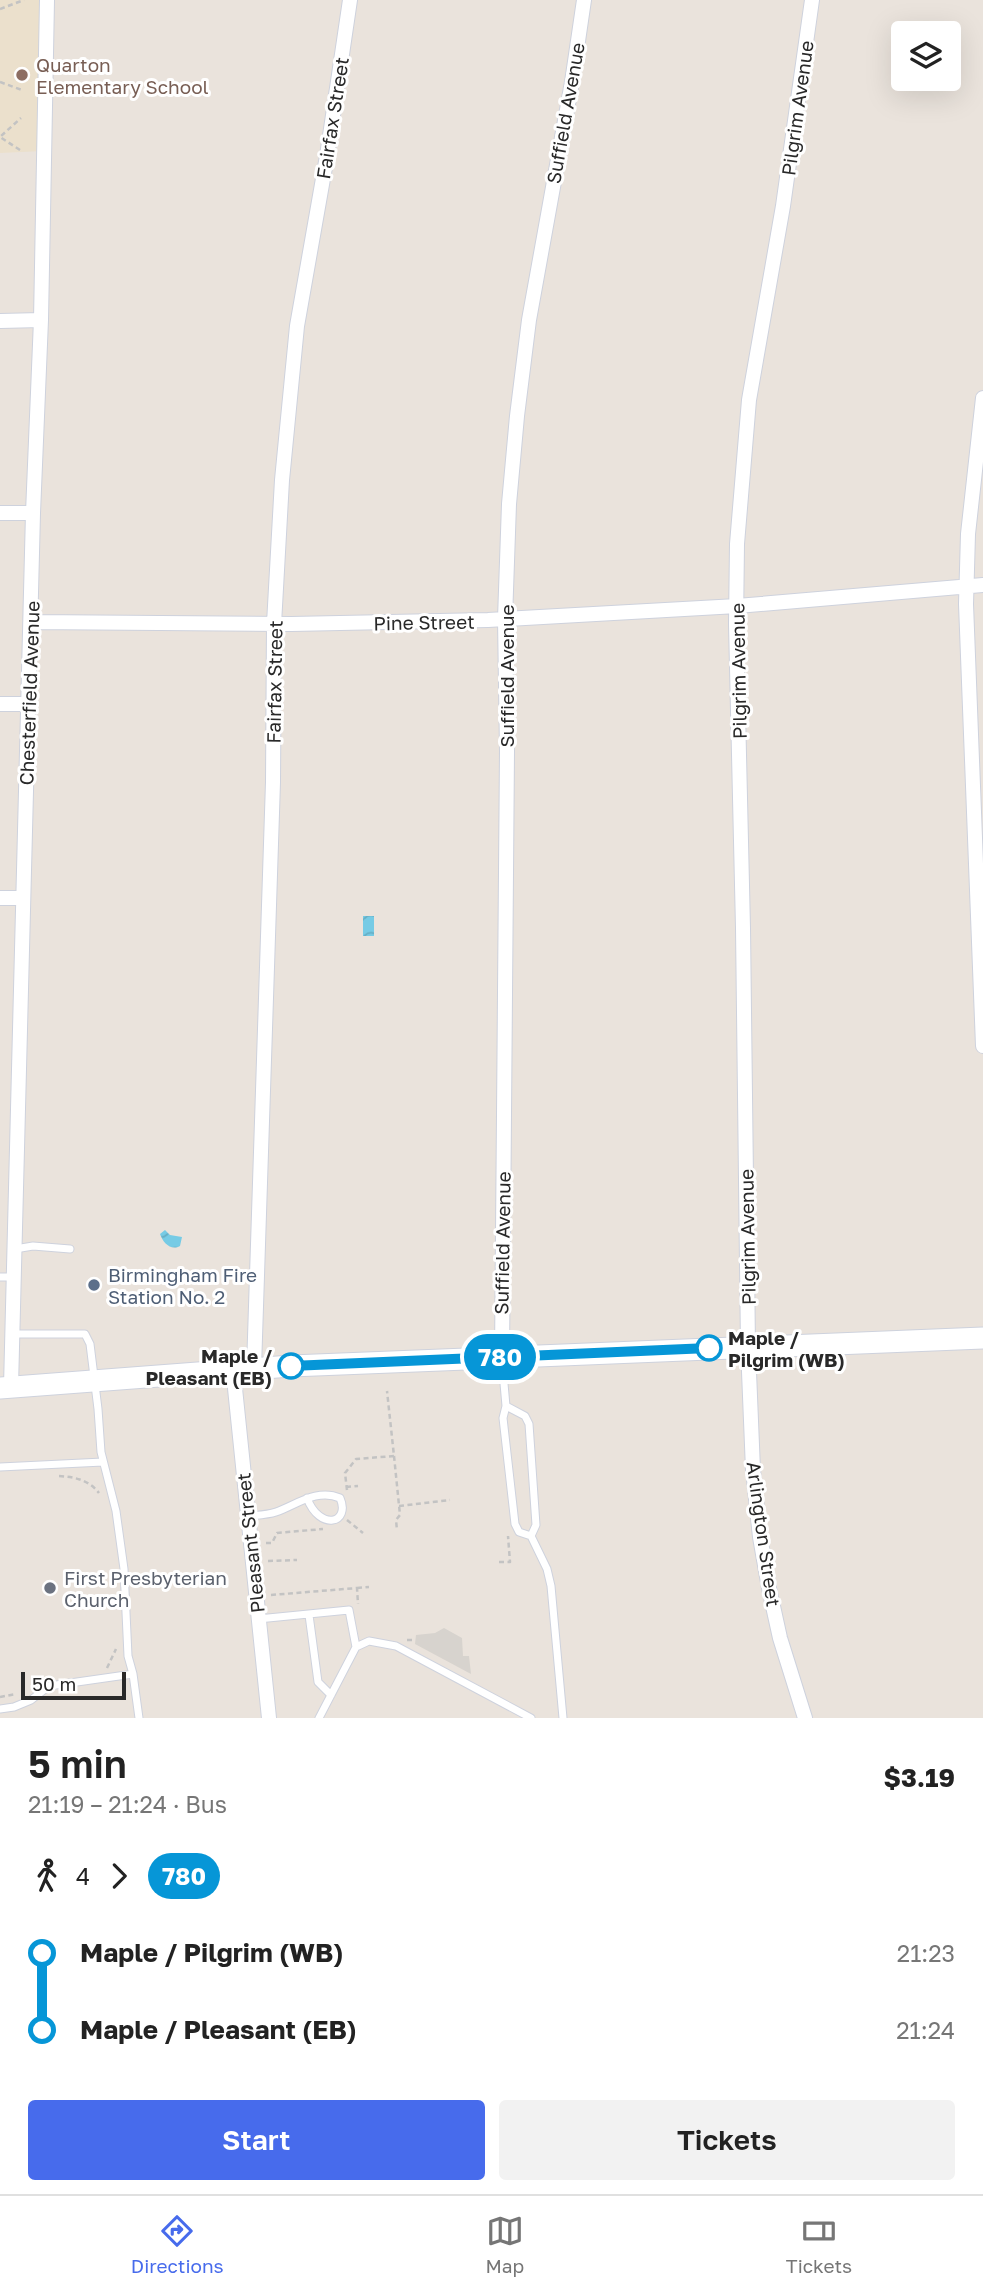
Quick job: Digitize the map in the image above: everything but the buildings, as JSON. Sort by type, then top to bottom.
[{"type":"main road","points":[[6,1387],[244,1368],[983,1338]]},
{"type":"street","name":"Chesterfield Avenue","points":[[6,1387],[12,1334],[7,1277],[15,1250],[33,513],[41,320],[47,0]]},
{"type":"street","name":"Fairfax Street","points":[[244,1368],[273,796],[274,624],[283,468],[297,326],[327,156],[349,0]]},
{"type":"street","name":"Suffield Avenue","points":[[502,1357],[507,764],[505,620],[509,504],[517,416],[544,231],[566,119],[583,0]]},
{"type":"street","name":"Pilgrim Avenue","points":[[748,1346],[737,544],[749,400],[783,206],[812,0]]},
{"type":"street","points":[[0,321],[41,320]]},
{"type":"street","points":[[983,398],[968,534],[967,587],[967,661],[983,1046]]},
{"type":"street","points":[[0,513],[33,513]]},
{"type":"street","name":"Pine Street","points":[[31,622],[274,624],[505,620],[737,606],[983,585]]},
{"type":"street","points":[[0,704],[28,704]]},
{"type":"street","points":[[0,898],[23,898]]},
{"type":"street","name":"Arlington Street","points":[[748,1346],[753,1470],[760,1537],[780,1638],[805,1718]]},
{"type":"street","name":"Pleasant Street","points":[[244,1368],[248,1516],[269,1718]]},
{"type":"lane","points":[[15,1250],[33,1246],[70,1248]]},
{"type":"lane","points":[[12,1334],[85,1334],[90,1344],[103,1462],[118,1523],[124,1569],[128,1656],[139,1718]]},
{"type":"lane","points":[[502,1357],[506,1406],[503,1418],[515,1524],[519,1532],[531,1536],[547,1569],[551,1586],[563,1718]]},
{"type":"lane","points":[[506,1406],[525,1416],[529,1424],[536,1525],[531,1536]]},
{"type":"lane","points":[[0,1467],[103,1462]]},
{"type":"lane","points":[[248,1516],[274,1513],[307,1498],[334,1495],[340,1498],[340,1516],[333,1520],[324,1520],[316,1514],[307,1498]]},
{"type":"lane","points":[[257,1619],[349,1610],[356,1647],[319,1718]]},
{"type":"lane","points":[[310,1615],[318,1682],[331,1695]]},
{"type":"lane","points":[[356,1647],[369,1642],[396,1646],[531,1718]]},
{"type":"lane","points":[[0,1709],[15,1707],[30,1700],[49,1686],[133,1674]]},
{"type":"path","points":[[0,9],[24,0]]},
{"type":"path","points":[[0,82],[22,90]]},
{"type":"path","points":[[20,150],[0,137],[21,118]]},
{"type":"path","points":[[387,1391],[400,1515],[396,1520],[397,1530]]},
{"type":"path","points":[[348,1497],[345,1473],[356,1459],[394,1456]]},
{"type":"path","points":[[49,1476],[77,1478],[89,1483],[101,1496]]},
{"type":"path","points":[[389,1483],[396,1482]]},
{"type":"path","points":[[346,1486],[358,1486]]},
{"type":"path","points":[[399,1506],[450,1500]]},
{"type":"path","points":[[342,1528],[349,1518],[363,1533]]},
{"type":"path","points":[[266,1543],[272,1542],[277,1533],[329,1529]]},
{"type":"path","points":[[268,1561],[297,1560]]},
{"type":"path","points":[[357,1588],[369,1587]]},
{"type":"path","points":[[102,1671],[108,1667],[116,1651],[116,1637]]},
{"type":"path","points":[[0,1697],[23,1692]]},
{"type":"shaded area","name":"Quarton Elementary School","points":[[0,0],[46,0],[43,151],[0,153]]},
{"type":"shaded area","points":[[444,1628],[462,1638],[463,1656],[469,1656],[471,1674],[415,1644],[416,1635],[435,1633]]},
{"type":"water","points":[[363,916],[374,916],[374,936],[363,936]]},
{"type":"water","points":[[165,1230],[170,1235],[182,1237],[180,1246],[171,1247],[165,1243],[160,1234]]},
{"type":"bus line","name":"780","points":[[291,1366],[709,1348]]},
{"type":"place","name":"Quarton Elementary School","points":[[22,75]]},
{"type":"place","name":"Birmingham Fire Station No. 2","points":[[94,1285]]},
{"type":"place","name":"Maple / Pilgrim (WB)","points":[[709,1348]]},
{"type":"place","name":"Maple / Pleasant (EB)","points":[[291,1366]]},
{"type":"place","name":"First Presbyterian Church","points":[[50,1588]]}]
